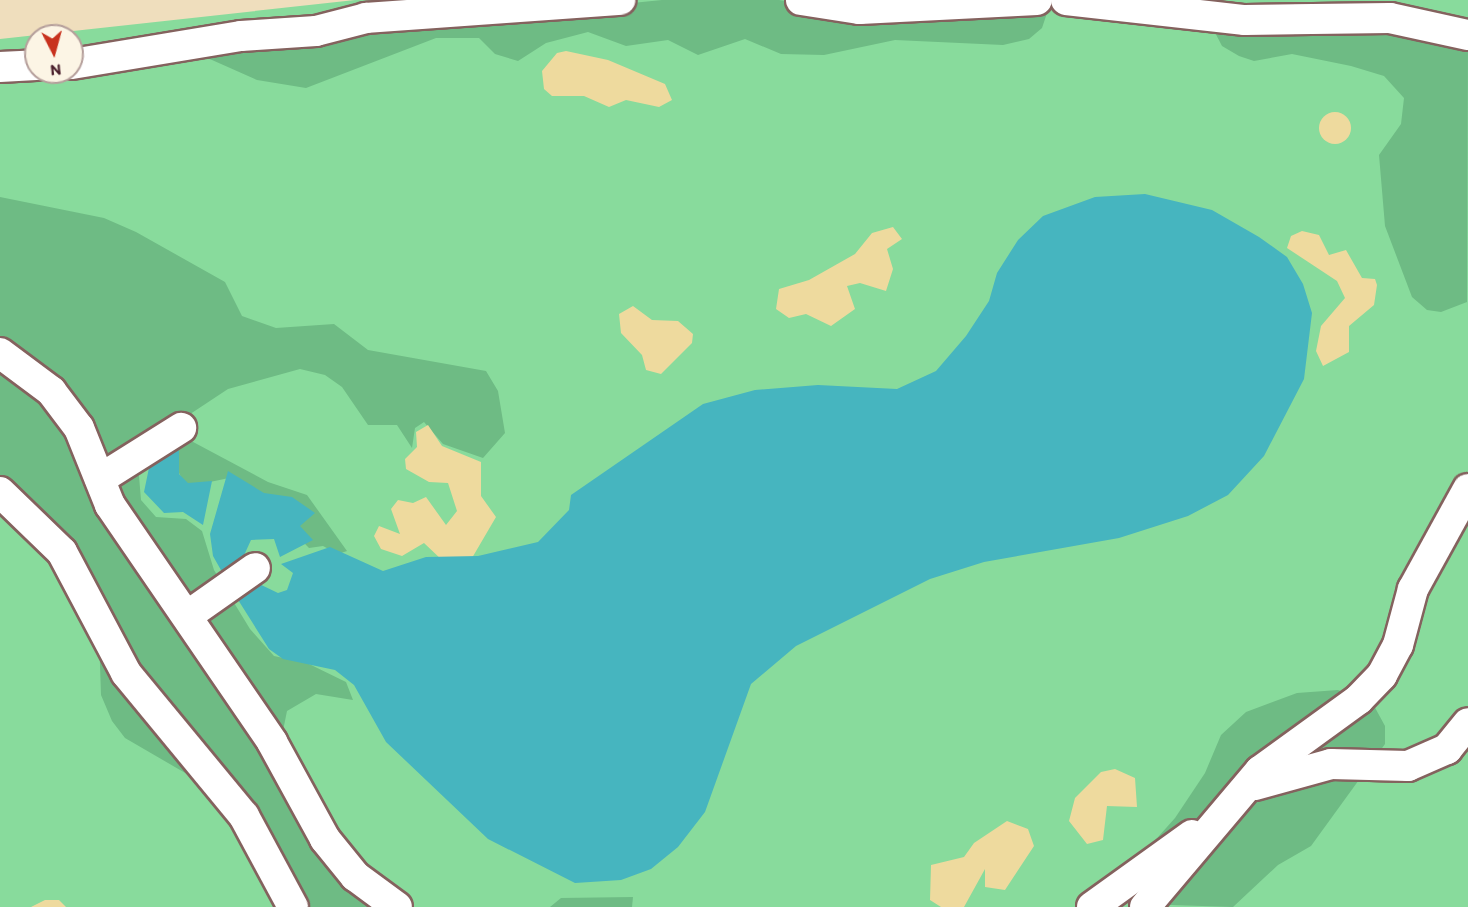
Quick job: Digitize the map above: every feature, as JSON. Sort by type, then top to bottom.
[{"type":"lane","points":[[84,62],[241,36],[315,31],[366,18],[620,0]]},
{"type":"lane","points":[[801,0],[860,9],[1038,0]]},
{"type":"lane","points":[[1066,0],[1245,20],[1390,18],[1468,35]]},
{"type":"lane","points":[[0,67],[24,66]]},
{"type":"lane","points":[[0,353],[51,391],[79,428],[110,505],[272,742],[325,840],[355,876],[397,907]]},
{"type":"lane","points":[[100,478],[181,428]]},
{"type":"lane","points":[[1144,907],[1218,815],[1244,789],[1382,675],[1398,645],[1413,589],[1468,489]]},
{"type":"lane","points":[[0,492],[62,552],[126,673],[244,816],[293,907]]},
{"type":"lane","points":[[187,616],[255,568]]},
{"type":"lane","points":[[1244,789],[1331,764],[1408,766],[1447,749],[1468,723]]},
{"type":"lane","points":[[1092,907],[1218,815]]},
{"type":"green space","points":[[355,0],[1468,0],[1468,907],[0,907],[0,39],[24,36],[24,84],[84,84],[84,30]]},
{"type":"green space","points":[[662,0],[779,0],[861,14],[1049,7],[1042,28],[1029,39],[1003,45],[895,40],[824,55],[781,54],[745,39],[698,55],[668,40],[626,46],[588,32],[546,43],[518,61],[495,54],[479,38],[436,38],[306,88],[257,80],[185,48]]},
{"type":"green space","points":[[1208,19],[1390,24],[1468,41],[1467,302],[1441,312],[1427,310],[1412,297],[1385,226],[1379,155],[1401,124],[1404,98],[1384,76],[1351,66],[1292,54],[1254,61],[1239,56],[1222,46]]},
{"type":"green space","points":[[0,197],[104,218],[136,232],[225,282],[242,316],[276,328],[334,324],[368,350],[486,371],[498,391],[505,433],[483,458],[443,444],[424,422],[415,428],[412,448],[397,425],[368,425],[342,387],[325,375],[300,369],[228,389],[104,471],[0,349]]},
{"type":"green space","points":[[0,360],[122,474],[139,476],[141,500],[156,517],[186,519],[202,531],[214,570],[250,629],[274,656],[307,663],[346,682],[353,700],[316,694],[287,711],[277,760],[393,907],[296,907],[199,781],[125,738],[112,721],[101,695],[98,605],[0,486]]},
{"type":"green space","points":[[180,435],[268,482],[307,495],[347,551],[338,554],[323,546],[309,548],[259,497],[229,478],[186,487],[166,447]]},
{"type":"green space","points":[[1338,690],[1373,704],[1385,726],[1385,744],[1311,846],[1278,865],[1233,907],[1141,904],[1131,885],[1133,865],[1175,818],[1205,773],[1221,735],[1246,712],[1297,693]]},
{"type":"green space","points":[[633,897],[632,907],[550,907],[561,898]]},
{"type":"sand","points":[[566,51],[608,60],[665,84],[672,100],[659,107],[626,100],[609,107],[584,96],[552,96],[544,89],[542,71],[557,53]]},
{"type":"sand","points":[[1335,112],[1346,117],[1351,128],[1346,139],[1335,144],[1324,139],[1319,128],[1324,117]]},
{"type":"sand","points":[[893,227],[902,239],[887,249],[893,269],[886,291],[860,283],[847,286],[855,309],[831,326],[806,314],[789,318],[776,309],[779,289],[809,280],[855,254],[872,233]]},
{"type":"sand","points":[[1302,231],[1319,235],[1329,255],[1346,250],[1362,278],[1375,279],[1377,285],[1374,305],[1349,326],[1349,352],[1323,366],[1316,351],[1321,326],[1345,298],[1337,281],[1287,248],[1291,236]]},
{"type":"sand","points":[[633,306],[652,320],[678,321],[693,334],[692,343],[661,374],[646,370],[642,355],[621,333],[619,314]]},
{"type":"sand","points":[[428,425],[442,446],[481,462],[481,496],[496,517],[472,558],[443,561],[424,543],[402,556],[381,549],[374,536],[379,526],[400,534],[391,509],[398,500],[413,503],[426,497],[446,525],[457,511],[448,483],[429,482],[406,469],[405,459],[417,447],[416,432]]},
{"type":"sand","points":[[1115,769],[1135,778],[1137,807],[1107,806],[1103,840],[1087,844],[1069,821],[1075,798],[1101,772]]},
{"type":"sand","points":[[1007,821],[1028,829],[1034,846],[1005,890],[985,887],[985,869],[964,907],[941,907],[930,900],[931,865],[964,857],[974,843]]},
{"type":"sand","points":[[45,900],[59,900],[66,907],[31,907]]},
{"type":"water","points":[[1145,194],[1212,210],[1259,237],[1287,257],[1303,284],[1312,313],[1304,379],[1264,456],[1228,495],[1188,516],[1119,538],[984,562],[930,579],[796,646],[751,684],[705,812],[678,847],[651,869],[621,880],[575,883],[488,839],[386,742],[354,685],[335,670],[283,659],[269,649],[235,595],[247,578],[278,593],[287,590],[293,573],[281,564],[330,547],[383,571],[426,557],[478,556],[538,542],[569,510],[571,495],[703,404],[755,390],[818,385],[897,389],[936,371],[966,336],[989,301],[997,273],[1018,240],[1043,216],[1095,197]]},
{"type":"water","points":[[179,450],[179,474],[188,483],[212,481],[203,525],[183,512],[164,513],[144,492],[150,463]]},
{"type":"water","points":[[228,471],[264,493],[292,497],[315,513],[300,526],[313,540],[280,557],[274,539],[251,540],[230,586],[213,556],[210,534]]}]
